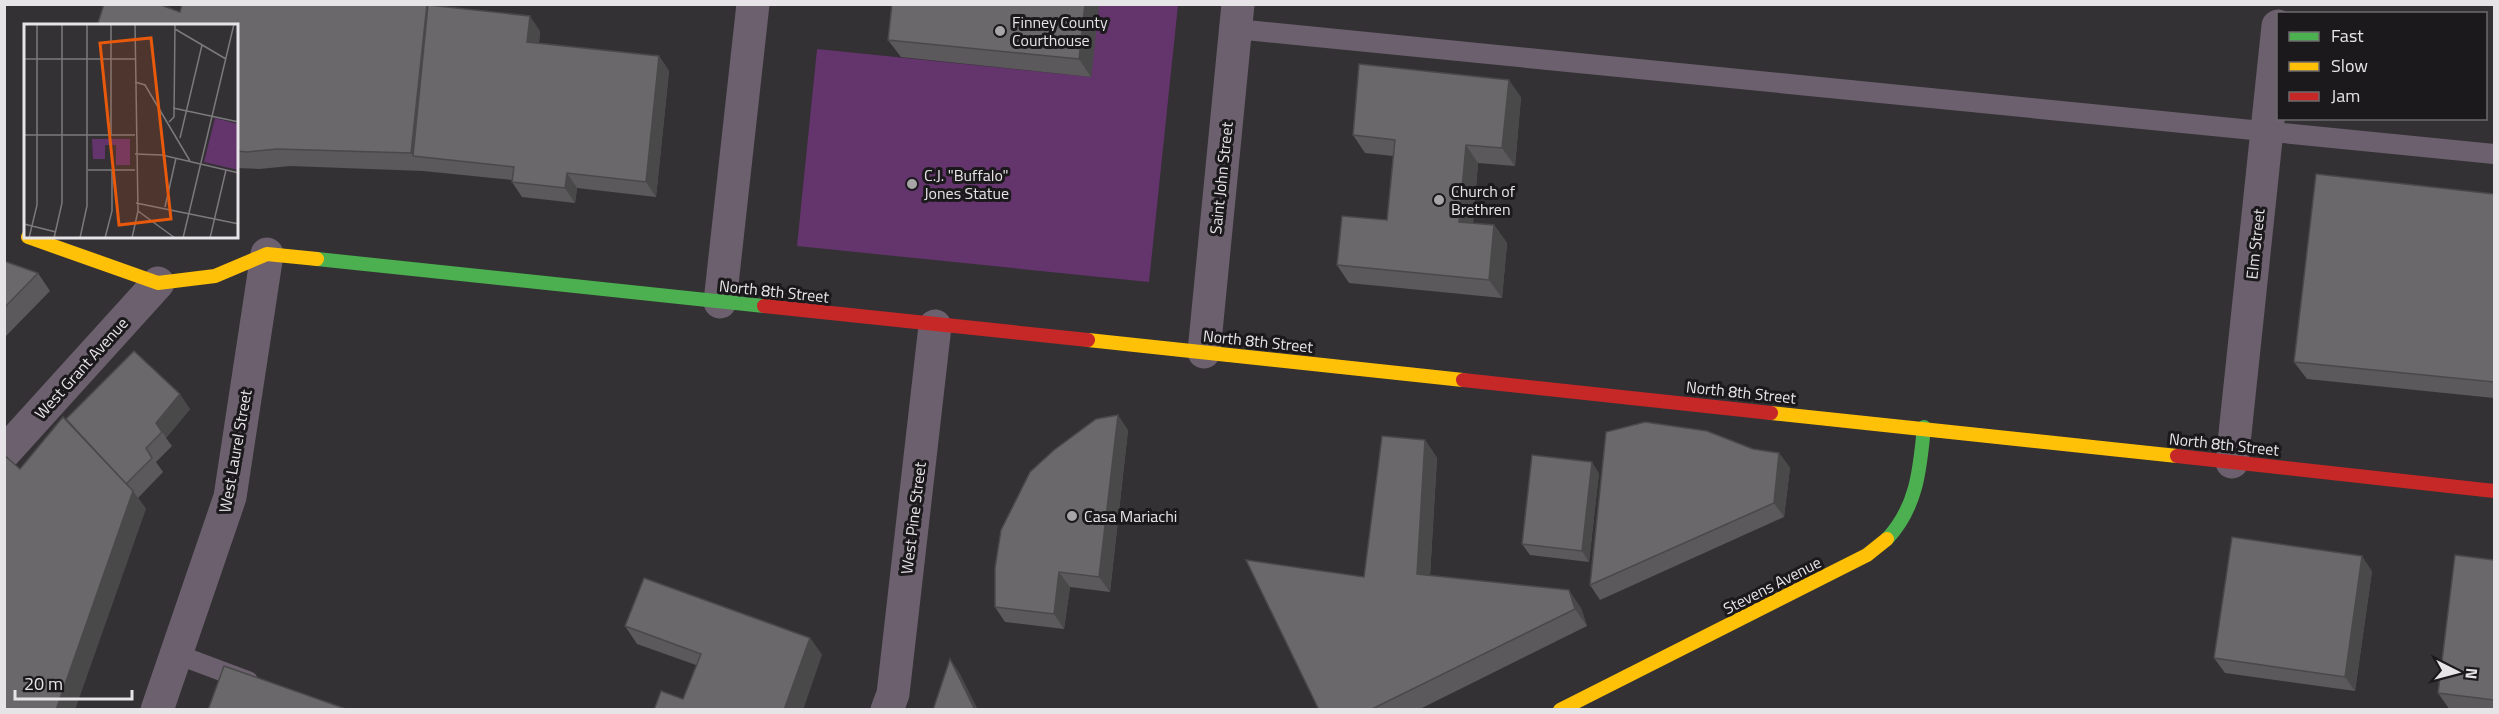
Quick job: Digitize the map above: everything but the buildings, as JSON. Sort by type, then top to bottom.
[{"type":"street","points":[[720,302],[753,4]]},
{"type":"street","name":"Saint John Street","points":[[1204,352],[1237,17]]},
{"type":"street","name":"Elm Street","points":[[2232,462],[2277,36]]},
{"type":"street","name":"North 8th Street","points":[[31,238],[158,283],[215,276],[267,254],[935,326],[1924,427],[2494,491]]},
{"type":"street","name":"West Laurel Street","points":[[157,710],[230,497],[267,254]]},
{"type":"street","name":"West Grant Avenue","points":[[4,453],[158,283]]},
{"type":"street","name":"West Pine Street","points":[[887,710],[893,694],[935,326]]},
{"type":"street","name":"Stevens Avenue","points":[[1560,710],[1867,555],[1886,542],[1902,523],[1913,499],[1924,427]]},
{"type":"lane","points":[[1237,17],[2267,133],[2494,154]]},
{"type":"lane","points":[[176,654],[269,688]]},
{"type":"shaded area","points":[[1099,5],[1178,5],[1149,282],[797,246],[817,49],[1091,77]]},
{"type":"traffic: fast","points":[[317,259],[764,306]]},
{"type":"traffic: fast","points":[[1887,539],[1897,527],[1911,501],[1921,458],[1924,427]]},
{"type":"traffic: slow","points":[[31,238],[158,283],[215,276],[267,254],[317,259]]},
{"type":"traffic: slow","points":[[1088,340],[1463,380]]},
{"type":"traffic: slow","points":[[1771,413],[2177,456]]},
{"type":"traffic: slow","points":[[1560,710],[1867,555],[1887,539]]},
{"type":"traffic: jam","points":[[764,306],[1088,340]]},
{"type":"traffic: jam","points":[[1463,380],[1771,413]]},
{"type":"traffic: jam","points":[[2177,456],[2494,491]]},
{"type":"place","name":"Finney County Courthouse","points":[[1000,31]]},
{"type":"place","name":"C.J. \"Buffalo\" Jones Statue","points":[[912,184]]},
{"type":"place","name":"Church of Brethren","points":[[1439,200]]},
{"type":"place","name":"Casa Mariachi","points":[[1072,516]]}]
